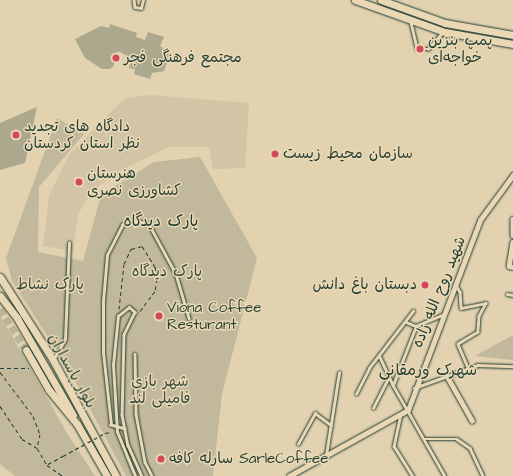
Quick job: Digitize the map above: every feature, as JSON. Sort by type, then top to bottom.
[{"type":"main road","points":[[355,0],[366,2],[410,20],[445,32],[513,44]]},
{"type":"main road","points":[[381,0],[445,23],[513,35]]},
{"type":"main road","points":[[0,277],[6,288]]},
{"type":"main road","name":"بلوار پاسداران","points":[[0,282],[6,288],[53,360],[116,476]]},
{"type":"main road","name":"بلوار پاسداران","points":[[0,296],[17,318],[107,476]]},
{"type":"main road","points":[[26,350],[36,368],[77,424]]},
{"type":"street","name":"شهید روح الله زاده","points":[[408,410],[414,388],[480,220],[513,175]]},
{"type":"street","points":[[513,219],[513,235]]},
{"type":"street","points":[[511,267],[513,242]]},
{"type":"street","points":[[447,376],[472,420]]},
{"type":"street","points":[[289,476],[408,410]]},
{"type":"lane","points":[[134,0],[135,7],[141,8],[143,0]]},
{"type":"lane","points":[[410,20],[420,50],[428,49],[445,32]]},
{"type":"lane","points":[[117,431],[111,425],[109,414],[103,301],[107,255],[122,225],[133,220],[149,224],[176,274],[189,318]]},
{"type":"lane","points":[[53,360],[65,339],[69,243]]},
{"type":"lane","points":[[455,284],[460,292],[461,308],[486,303],[479,316],[478,332],[458,344],[468,368]]},
{"type":"lane","points":[[507,294],[513,295]]},
{"type":"lane","points":[[135,476],[117,431],[113,365],[118,316],[129,307],[135,312],[135,318],[124,335],[122,415],[125,429],[142,476]]},
{"type":"lane","points":[[356,394],[368,368],[380,357],[413,311]]},
{"type":"lane","points":[[406,322],[416,326],[442,316]]},
{"type":"lane","points":[[392,385],[416,326]]},
{"type":"lane","points":[[135,354],[136,414],[145,462],[152,476]]},
{"type":"lane","points":[[380,357],[392,385],[408,410],[445,476]]},
{"type":"lane","points":[[414,388],[468,368],[513,366]]},
{"type":"lane","points":[[326,456],[339,373]]},
{"type":"lane","points":[[373,408],[389,377]]},
{"type":"lane","points":[[298,444],[315,413],[331,425]]},
{"type":"lane","points":[[402,414],[394,446],[413,476]]},
{"type":"lane","points":[[117,431],[125,429]]},
{"type":"lane","points":[[424,438],[457,439],[470,448],[483,476]]},
{"type":"path","points":[[118,316],[124,264],[131,249],[142,246],[155,267],[157,280],[155,291],[135,318]]},
{"type":"path","points":[[0,368],[36,368]]},
{"type":"path","points":[[0,372],[33,416],[40,434],[37,448]]},
{"type":"path","points":[[0,406],[22,439],[37,448],[47,465],[63,476]]},
{"type":"path","points":[[47,465],[104,433],[117,431]]},
{"type":"shaded area","name":"هنرستان کشاورزی نصری","points":[[152,95],[249,103],[245,168],[213,169],[209,147],[169,147],[115,173],[92,192],[78,214],[73,251],[43,246],[49,195],[69,155],[125,98]]},
{"type":"green space","name":"پارک دیدگاه","points":[[57,118],[84,134],[39,187],[38,252],[83,261],[101,195],[154,162],[200,157],[257,258],[222,394],[213,476],[126,476],[68,368],[12,281],[6,258]]},
{"type":"green space","points":[[0,315],[67,433],[95,476],[15,476],[0,464]]},
{"type":"green space","points":[[513,335],[513,360],[475,356]]},
{"type":"building","points":[[110,24],[137,33],[136,37],[145,40],[148,32],[164,37],[160,46],[170,53],[164,71],[152,73],[150,79],[134,74],[135,69],[129,68],[131,58],[118,51],[113,67],[109,69],[102,69],[85,58],[75,39],[101,26],[109,28]]},
{"type":"building","name":"دادگاه های تجدید نظر استان کردستان","points":[[37,107],[25,163],[0,170],[0,123]]},
{"type":"tunnel","points":[[0,309],[26,350]]},
{"type":"place","name":"پمپ بنزین خواجه‌ای","points":[[420,49]]},
{"type":"place","name":"مجتمع فرهنگی فجر","points":[[116,58]]},
{"type":"place","name":"دادگاه های تجدید نظر استان کردستان","points":[[16,135]]},
{"type":"place","name":"سازمان محیط زیست","points":[[275,154]]},
{"type":"place","name":"هنرستان کشاورزی نصری","points":[[79,182]]},
{"type":"place","name":"دبستان باغ دانش","points":[[425,285]]},
{"type":"place","name":"Viona Coffee Resturant","points":[[159,316]]},
{"type":"place","name":"سارله کافه SarleCoffee","points":[[161,459]]},
{"type":"district","name":"پارک دیدگاه","points":[[161,221]]},
{"type":"district","name":"شهرک ورمقانی","points":[[428,370]]},
{"type":"park label","name":"پارک نشاط","points":[[50,285]]},
{"type":"park label","name":"شهر بازی فامیلی لند","points":[[160,390]]}]
